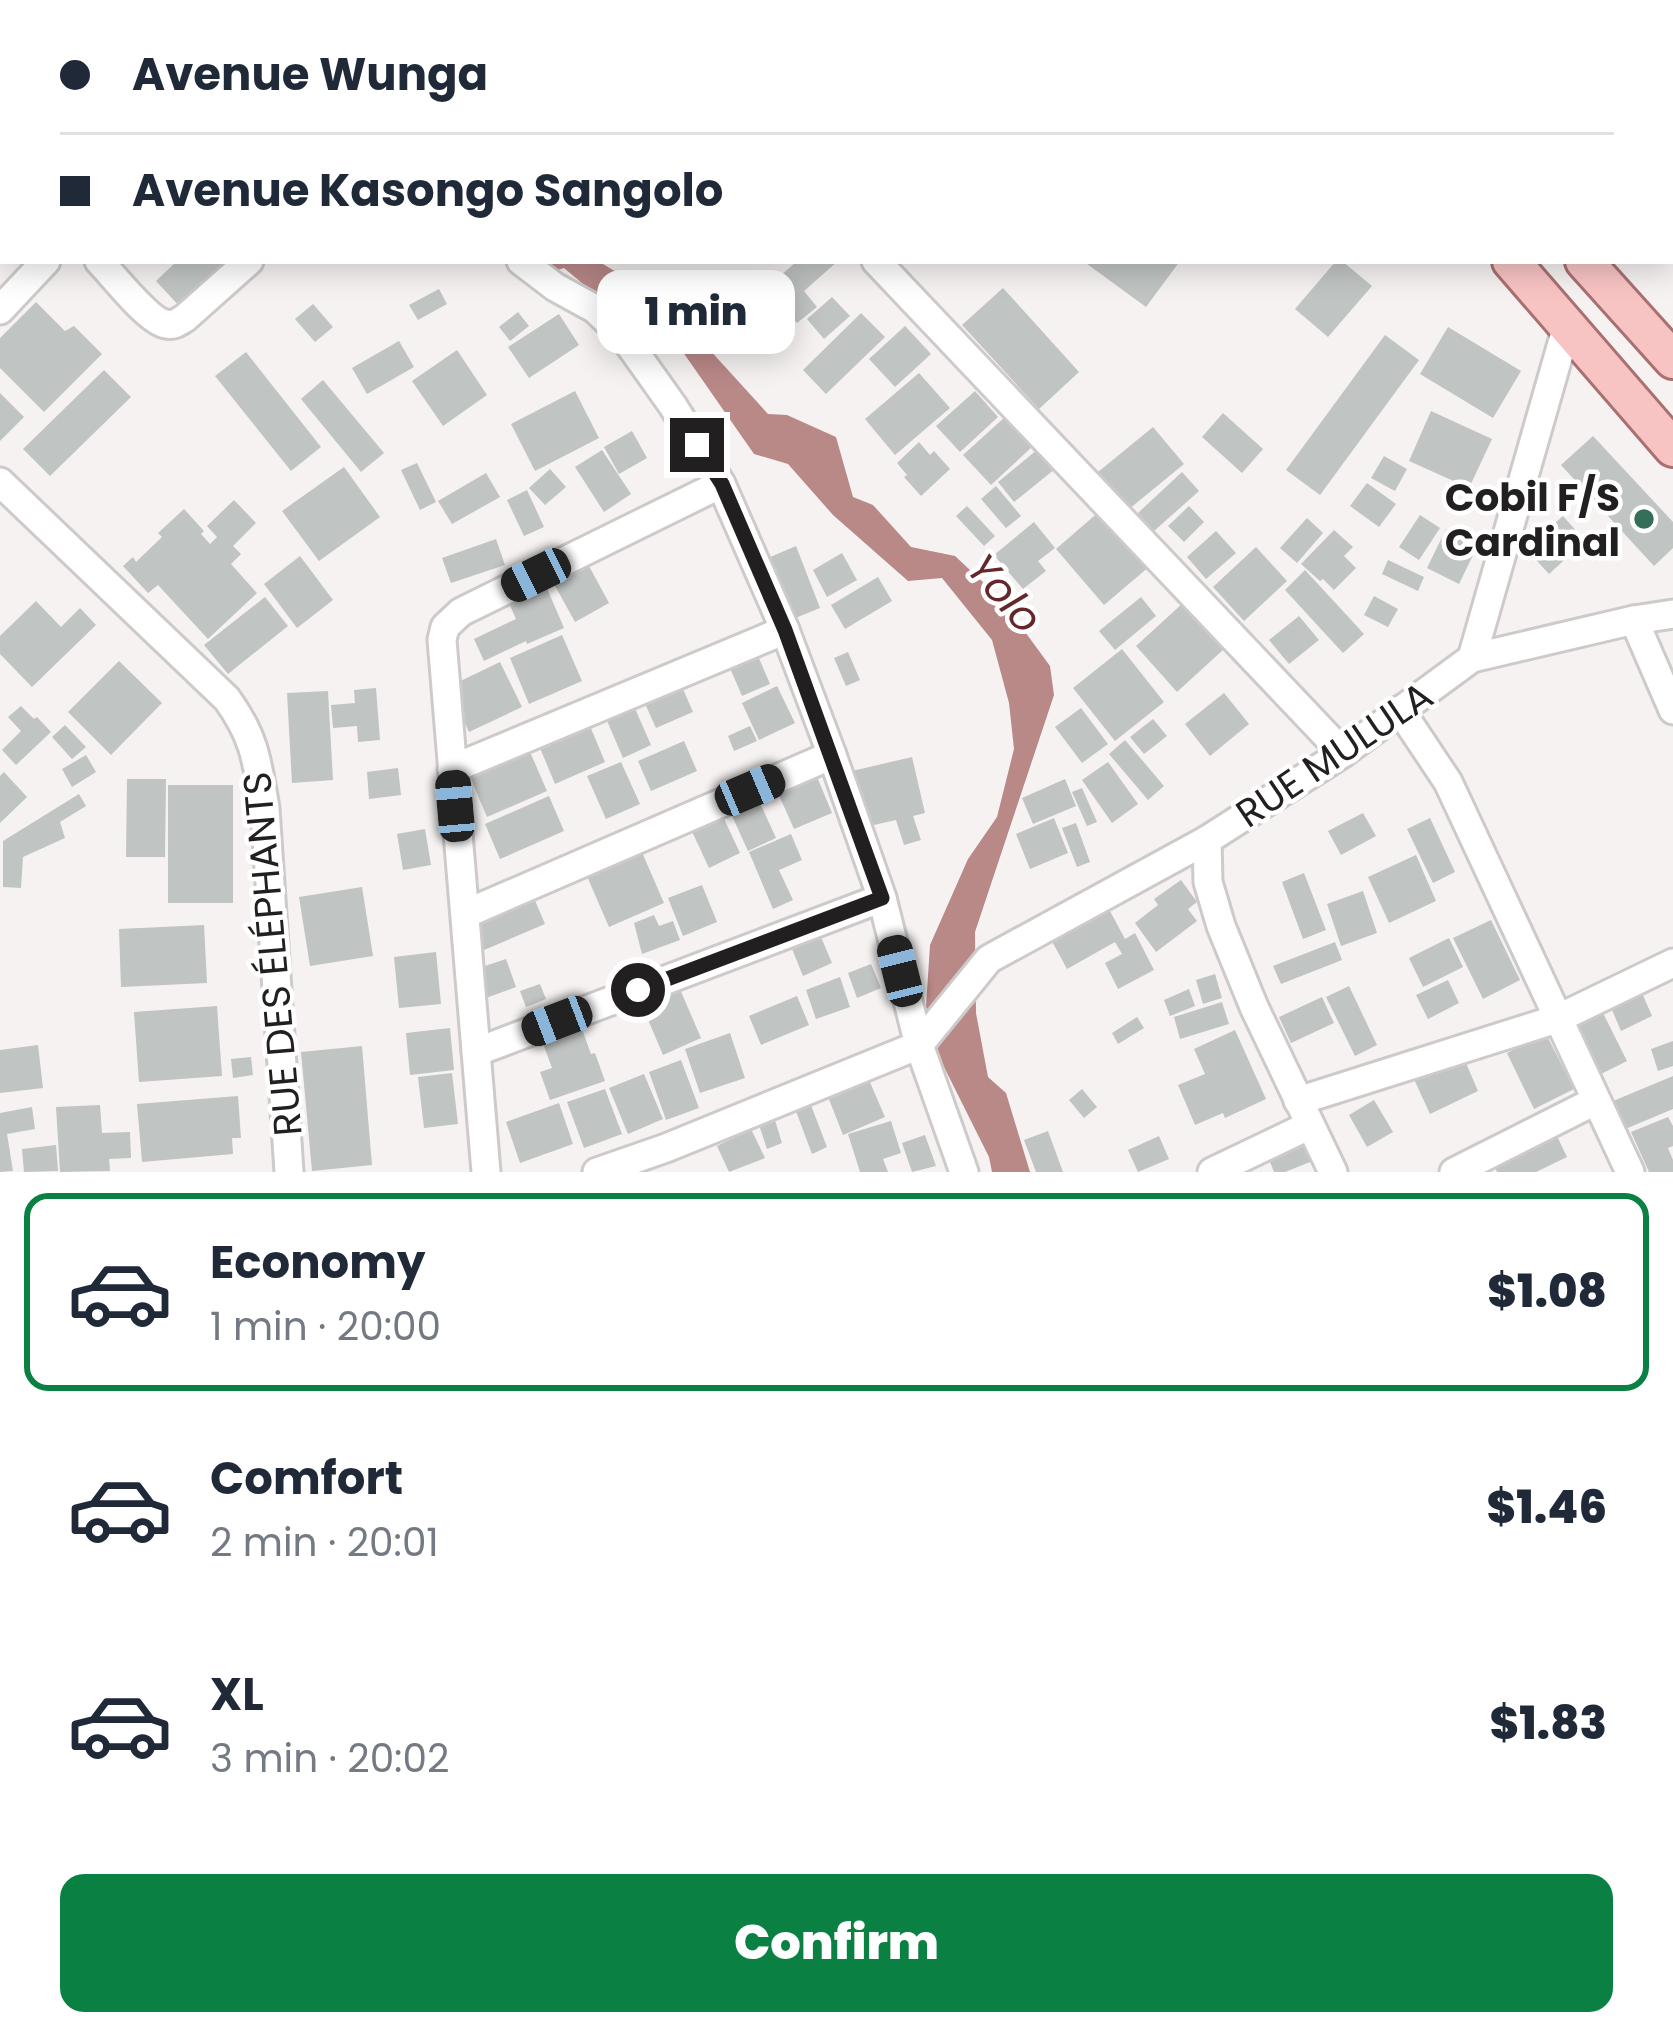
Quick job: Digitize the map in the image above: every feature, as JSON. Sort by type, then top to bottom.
[{"type":"main road","points":[[1514,264],[1670,439]]},
{"type":"main road","points":[[1587,264],[1673,360]]},
{"type":"main road","points":[[1588,264],[1673,320]]},
{"type":"street","points":[[0,310],[43,264]]},
{"type":"street","points":[[102,264],[151,315],[173,325],[245,264]]},
{"type":"street","points":[[525,264],[595,309],[624,337],[722,484],[832,755],[882,898],[919,1045],[964,1172]]},
{"type":"street","points":[[880,264],[1343,753]]},
{"type":"street","name":"RUE MULULA","points":[[919,1045],[988,959],[1207,840],[1343,753],[1472,658],[1567,326]]},
{"type":"street","name":"RUE DES ÉLÉPHANTS","points":[[0,482],[226,699],[245,725],[256,752],[265,808],[289,1172]]},
{"type":"street","points":[[486,1172],[442,640],[445,627],[461,612],[722,484]]},
{"type":"street","points":[[1472,658],[1673,614]]},
{"type":"street","points":[[1634,620],[1673,710]]},
{"type":"street","points":[[452,770],[785,630]]},
{"type":"street","points":[[1400,710],[1448,782],[1630,1172]]},
{"type":"street","points":[[464,914],[832,755]]},
{"type":"street","points":[[1207,840],[1208,882],[1221,926],[1254,1007],[1334,1172]]},
{"type":"street","points":[[476,1052],[882,898]]},
{"type":"street","points":[[1212,1172],[1304,1113],[1557,1019],[1673,963]]},
{"type":"street","points":[[597,1172],[919,1045]]},
{"type":"street","points":[[1454,1172],[1595,1101]]},
{"type":"shaded area","points":[[544,264],[603,264],[666,302],[768,414],[787,415],[836,437],[853,497],[873,505],[911,547],[955,556],[1001,599],[1050,666],[1054,695],[975,932],[976,1013],[988,1077],[1006,1093],[1030,1172],[992,1172],[939,1057],[926,1007],[930,945],[968,859],[997,817],[1014,749],[1009,703],[992,640],[942,578],[908,581],[833,515],[788,464],[754,454],[655,312],[614,310],[564,268],[551,272]]},
{"type":"building","points":[[174,264],[231,265],[183,310],[156,281]]},
{"type":"building","points":[[794,264],[835,264],[804,291],[817,307],[797,323],[766,289]]},
{"type":"building","points":[[1087,264],[1178,264],[1146,307]]},
{"type":"building","points":[[1333,264],[1346,264],[1372,286],[1328,337],[1295,309]]},
{"type":"building","points":[[1003,288],[1079,372],[1039,409],[962,325]]},
{"type":"building","points":[[439,289],[447,304],[418,320],[409,305]]},
{"type":"building","points":[[832,297],[850,316],[824,339],[807,319]]},
{"type":"building","points":[[36,302],[65,331],[74,326],[102,354],[44,412],[0,368],[0,338]]},
{"type":"building","points":[[313,304],[333,327],[315,342],[295,319]]},
{"type":"building","points":[[518,312],[529,326],[510,341],[499,327]]},
{"type":"building","points":[[861,313],[885,337],[826,394],[803,370]]},
{"type":"building","points":[[559,314],[579,345],[529,378],[508,347]]},
{"type":"building","points":[[905,326],[931,354],[895,387],[869,359]]},
{"type":"building","points":[[1448,327],[1521,371],[1493,418],[1420,374]]},
{"type":"building","points":[[1385,335],[1419,360],[1320,495],[1286,470]]},
{"type":"building","points":[[399,341],[414,367],[367,394],[352,368]]},
{"type":"building","points":[[457,350],[487,395],[443,426],[412,381]]},
{"type":"building","points":[[246,352],[321,447],[291,471],[215,376]]},
{"type":"building","points":[[104,370],[131,397],[50,476],[23,449]]},
{"type":"building","points":[[919,373],[950,408],[895,455],[865,419]]},
{"type":"building","points":[[323,380],[384,453],[361,472],[301,399]]},
{"type":"building","points":[[575,391],[599,438],[535,471],[511,424]]},
{"type":"building","points":[[975,391],[998,417],[960,452],[936,426]]},
{"type":"building","points":[[0,393],[24,417],[0,441]]},
{"type":"building","points":[[1431,411],[1492,439],[1469,488],[1409,461]]},
{"type":"building","points":[[1223,413],[1263,449],[1242,473],[1202,437]]},
{"type":"building","points":[[1005,417],[1033,446],[991,485],[963,455]]},
{"type":"building","points":[[1153,427],[1184,464],[1123,514],[1092,477]]},
{"type":"building","points":[[632,431],[647,458],[619,474],[604,447]]},
{"type":"building","points":[[1593,436],[1673,522],[1673,548],[1654,566],[1561,465]]},
{"type":"building","points":[[919,442],[950,469],[921,496],[897,463]]},
{"type":"building","points":[[1038,449],[1055,469],[1014,502],[998,482]]},
{"type":"building","points":[[602,450],[631,494],[604,512],[575,467]]},
{"type":"building","points":[[1384,456],[1407,469],[1395,491],[1371,478]]},
{"type":"building","points":[[417,463],[436,502],[420,510],[401,470]]},
{"type":"building","points":[[344,467],[380,517],[319,561],[282,511]]},
{"type":"building","points":[[550,469],[566,487],[545,505],[529,488]]},
{"type":"building","points":[[1182,472],[1199,491],[1154,531],[1138,513]]},
{"type":"building","points":[[486,473],[500,497],[452,524],[438,501]]},
{"type":"building","points":[[1367,483],[1396,504],[1379,527],[1350,506]]},
{"type":"building","points":[[996,486],[1021,516],[1006,528],[981,499]]},
{"type":"building","points":[[527,490],[544,527],[524,536],[507,500]]},
{"type":"building","points":[[234,500],[256,523],[233,546],[241,554],[231,564],[257,593],[208,639],[158,585],[148,593],[123,566],[133,557],[136,562],[184,509],[210,544],[217,537],[207,526]]},
{"type":"building","points":[[967,506],[995,536],[984,546],[956,516]]},
{"type":"building","points":[[1189,506],[1204,522],[1184,542],[1168,526]]},
{"type":"building","points":[[1101,510],[1150,566],[1104,605],[1056,549]]},
{"type":"building","points":[[1420,515],[1440,528],[1419,560],[1399,547]]},
{"type":"building","points":[[1563,516],[1585,541],[1549,574],[1526,549]]},
{"type":"building","points":[[1307,518],[1323,533],[1297,563],[1280,548]]},
{"type":"building","points":[[1034,522],[1055,548],[1038,561],[1046,571],[1023,589],[994,555]]},
{"type":"building","points":[[1446,529],[1478,545],[1459,584],[1427,568]]},
{"type":"building","points":[[1334,530],[1353,547],[1344,556],[1356,568],[1334,590],[1301,564]]},
{"type":"building","points":[[1216,531],[1236,553],[1206,579],[1187,557]]},
{"type":"building","points":[[496,539],[505,565],[451,583],[442,558]]},
{"type":"building","points":[[796,546],[820,608],[793,619],[768,558]]},
{"type":"building","points":[[1256,547],[1287,581],[1244,621],[1213,587]]},
{"type":"building","points":[[842,553],[857,580],[827,597],[813,570]]},
{"type":"building","points":[[583,555],[609,603],[575,622],[548,573]]},
{"type":"building","points":[[300,556],[333,600],[297,628],[264,584]]},
{"type":"building","points":[[1388,560],[1424,577],[1418,591],[1382,574]]},
{"type":"building","points":[[1305,570],[1364,634],[1343,653],[1285,590]]},
{"type":"building","points":[[878,577],[892,601],[845,629],[831,605]]},
{"type":"building","points":[[546,586],[564,628],[484,661],[474,639],[516,619],[509,603]]},
{"type":"building","points":[[1374,596],[1398,609],[1388,627],[1364,615]]},
{"type":"building","points":[[265,597],[288,626],[228,674],[204,645]]},
{"type":"building","points":[[1141,597],[1156,616],[1115,650],[1099,631]]},
{"type":"building","points":[[36,601],[61,627],[80,608],[96,625],[32,687],[0,654],[0,636]]},
{"type":"building","points":[[1183,603],[1224,649],[1177,692],[1136,646]]},
{"type":"building","points":[[1299,616],[1319,640],[1289,664],[1269,640]]},
{"type":"building","points":[[562,635],[582,681],[529,704],[510,658]]},
{"type":"building","points":[[1122,649],[1164,702],[1115,741],[1073,688]]},
{"type":"building","points":[[848,652],[860,680],[846,686],[834,658]]},
{"type":"building","points":[[758,656],[770,684],[742,696],[730,668]]},
{"type":"building","points":[[119,661],[162,703],[111,755],[68,712]]},
{"type":"building","points":[[500,662],[522,707],[469,732],[448,687]]},
{"type":"building","points":[[679,680],[693,712],[656,728],[642,697]]},
{"type":"building","points":[[777,686],[795,723],[759,740],[742,703]]},
{"type":"building","points":[[376,688],[380,740],[358,742],[357,726],[333,728],[331,705],[355,703],[354,690]]},
{"type":"building","points":[[328,691],[333,780],[292,783],[287,693]]},
{"type":"building","points":[[1224,693],[1249,724],[1210,756],[1185,724]]},
{"type":"building","points":[[633,704],[651,745],[623,758],[605,716]]},
{"type":"building","points":[[21,706],[51,732],[16,765],[2,750],[21,731],[8,717]]},
{"type":"building","points":[[1081,708],[1108,744],[1082,763],[1055,727]]},
{"type":"building","points":[[1153,719],[1167,736],[1144,754],[1130,737]]},
{"type":"building","points":[[65,725],[86,747],[72,759],[52,737]]},
{"type":"building","points":[[590,726],[605,762],[555,784],[540,748]]},
{"type":"building","points":[[750,726],[757,741],[734,751],[728,736]]},
{"type":"building","points":[[1125,740],[1164,786],[1148,800],[1109,754]]},
{"type":"building","points":[[684,741],[697,771],[651,791],[638,761]]},
{"type":"building","points":[[527,745],[547,791],[487,817],[468,772]]},
{"type":"building","points":[[86,755],[96,772],[72,787],[62,769]]},
{"type":"building","points":[[912,757],[925,813],[913,816],[921,840],[904,845],[896,820],[865,827],[852,771]]},
{"type":"building","points":[[621,762],[640,804],[606,819],[587,776]]},
{"type":"building","points":[[1108,762],[1138,804],[1112,823],[1082,780]]},
{"type":"building","points":[[813,767],[832,813],[794,829],[774,784]]},
{"type":"building","points":[[398,768],[401,795],[369,799],[367,772]]},
{"type":"building","points":[[4,772],[27,797],[0,823],[0,776]]},
{"type":"building","points":[[127,779],[166,779],[165,857],[126,857]]},
{"type":"building","points":[[1065,779],[1076,806],[1033,824],[1022,798]]},
{"type":"building","points":[[168,785],[233,785],[233,903],[168,903]]},
{"type":"building","points":[[1082,788],[1097,822],[1087,826],[1072,792]]},
{"type":"building","points":[[755,792],[776,838],[748,851],[727,805]]},
{"type":"building","points":[[79,794],[86,806],[60,822],[65,838],[23,857],[21,888],[3,887],[3,841]]},
{"type":"building","points":[[549,796],[564,831],[500,859],[485,824]]},
{"type":"building","points":[[719,808],[740,853],[709,868],[688,823]]},
{"type":"building","points":[[1363,813],[1376,836],[1341,855],[1328,831]]},
{"type":"building","points":[[1054,818],[1068,853],[1030,869],[1016,834]]},
{"type":"building","points":[[1430,818],[1455,872],[1433,883],[1407,829]]},
{"type":"building","points":[[1076,823],[1090,862],[1077,867],[1062,828]]},
{"type":"building","points":[[425,829],[431,865],[403,870],[397,834]]},
{"type":"building","points":[[791,834],[802,860],[779,870],[793,900],[773,909],[749,852]]},
{"type":"building","points":[[641,850],[664,903],[609,927],[586,874]]},
{"type":"building","points":[[1416,855],[1436,901],[1389,923],[1368,877]]},
{"type":"building","points":[[1304,873],[1326,930],[1303,939],[1282,882]]},
{"type":"building","points":[[1181,880],[1197,902],[1188,909],[1197,921],[1156,952],[1135,923],[1158,905],[1154,899]]},
{"type":"building","points":[[702,885],[717,922],[683,936],[668,898]]},
{"type":"building","points":[[362,887],[373,956],[310,966],[299,897]]},
{"type":"building","points":[[531,891],[545,924],[484,950],[470,918]]},
{"type":"building","points":[[1363,891],[1377,933],[1341,946],[1327,904]]},
{"type":"building","points":[[1104,900],[1125,939],[1135,933],[1154,970],[1118,989],[1105,963],[1122,954],[1115,942],[1067,969],[1047,932]]},
{"type":"building","points":[[654,915],[659,926],[673,921],[680,940],[642,954],[634,923]]},
{"type":"building","points":[[1491,920],[1520,980],[1483,999],[1453,938]]},
{"type":"building","points":[[204,925],[207,983],[121,987],[119,929]]},
{"type":"building","points":[[821,937],[832,963],[803,976],[792,949]]},
{"type":"building","points":[[1449,938],[1463,967],[1423,987],[1409,958]]},
{"type":"building","points":[[1335,942],[1342,960],[1281,984],[1273,966]]},
{"type":"building","points":[[436,952],[441,1004],[399,1008],[394,957]]},
{"type":"building","points":[[506,959],[516,987],[483,999],[473,970]]},
{"type":"building","points":[[871,964],[881,988],[857,998],[848,973]]},
{"type":"building","points":[[1215,974],[1222,998],[1203,1004],[1196,980]]},
{"type":"building","points":[[840,977],[850,1007],[816,1019],[806,990]]},
{"type":"building","points":[[1448,980],[1459,1003],[1428,1019],[1416,995]]},
{"type":"building","points":[[540,984],[546,999],[526,1007],[520,991]]},
{"type":"building","points":[[1638,984],[1652,1016],[1621,1031],[1607,998]]},
{"type":"building","points":[[1349,986],[1377,1045],[1355,1056],[1326,997]]},
{"type":"building","points":[[679,987],[701,1038],[663,1055],[641,1003]]},
{"type":"building","points":[[1189,989],[1195,1006],[1170,1016],[1164,1000]]},
{"type":"building","points":[[797,996],[809,1025],[761,1045],[749,1016]]},
{"type":"building","points":[[1322,997],[1334,1023],[1291,1043],[1279,1017]]},
{"type":"building","points":[[1222,1002],[1229,1024],[1180,1039],[1174,1017]]},
{"type":"building","points":[[217,1006],[222,1076],[139,1082],[134,1012]]},
{"type":"building","points":[[1601,1009],[1627,1061],[1601,1074],[1575,1022]]},
{"type":"building","points":[[1137,1017],[1144,1028],[1118,1044],[1112,1033]]},
{"type":"building","points":[[578,1018],[605,1081],[550,1100],[540,1072],[552,1068],[539,1033]]},
{"type":"building","points":[[450,1028],[454,1070],[410,1075],[406,1033]]},
{"type":"building","points":[[1235,1030],[1266,1099],[1225,1118],[1223,1113],[1195,1125],[1178,1085],[1205,1074],[1194,1049]]},
{"type":"building","points":[[730,1033],[745,1078],[700,1093],[685,1049]]},
{"type":"building","points":[[1546,1034],[1574,1089],[1534,1109],[1507,1053]]},
{"type":"building","points":[[1673,1041],[1673,1066],[1658,1071],[1651,1049]]},
{"type":"building","points":[[38,1045],[43,1088],[0,1093],[0,1050]]},
{"type":"building","points":[[362,1046],[372,1165],[312,1171],[301,1052]]},
{"type":"building","points":[[1462,1054],[1478,1091],[1430,1114],[1413,1077]]},
{"type":"building","points":[[251,1057],[253,1075],[233,1078],[231,1059]]},
{"type":"building","points":[[681,1060],[699,1108],[666,1120],[649,1072]]},
{"type":"building","points":[[452,1073],[458,1124],[424,1128],[418,1077]]},
{"type":"building","points":[[866,1073],[885,1117],[843,1135],[825,1089]]},
{"type":"building","points":[[644,1074],[663,1119],[628,1134],[609,1088]]},
{"type":"building","points":[[1673,1076],[1673,1109],[1618,1132],[1606,1104]]},
{"type":"building","points":[[605,1089],[622,1134],[584,1148],[567,1102]]},
{"type":"building","points":[[1082,1089],[1097,1107],[1084,1118],[1069,1100]]},
{"type":"building","points":[[238,1096],[241,1138],[232,1138],[233,1154],[142,1162],[137,1104]]},
{"type":"building","points":[[809,1100],[827,1147],[812,1154],[794,1106]]},
{"type":"building","points":[[1374,1100],[1393,1132],[1367,1147],[1349,1115]]},
{"type":"building","points":[[559,1103],[573,1144],[520,1163],[506,1122]]},
{"type":"building","points":[[100,1105],[102,1133],[130,1132],[131,1158],[109,1159],[110,1171],[60,1172],[56,1107]]},
{"type":"building","points":[[32,1107],[35,1129],[7,1134],[13,1171],[0,1172],[0,1113]]},
{"type":"building","points":[[774,1117],[782,1143],[767,1149],[758,1122]]},
{"type":"building","points":[[1668,1117],[1673,1126],[1673,1146],[1668,1148],[1673,1172],[1649,1172],[1631,1132]]},
{"type":"building","points":[[891,1121],[901,1153],[883,1159],[888,1172],[860,1172],[848,1134]]},
{"type":"building","points":[[751,1129],[765,1158],[729,1172],[717,1146]]},
{"type":"building","points":[[1309,1129],[1320,1158],[1274,1172],[1264,1147]]},
{"type":"building","points":[[1554,1130],[1567,1157],[1536,1172],[1497,1172],[1492,1161]]},
{"type":"building","points":[[1048,1131],[1063,1172],[1036,1172],[1024,1140]]},
{"type":"building","points":[[925,1135],[936,1166],[912,1172],[902,1143]]},
{"type":"building","points":[[1159,1136],[1169,1159],[1138,1172],[1128,1150]]},
{"type":"building","points":[[56,1145],[58,1171],[24,1172],[22,1149]]},
{"type":"place","name":"Cobil F/S Cardinal","points":[[1644,519]]},
{"type":"route","points":[[638,990],[882,898],[785,630],[722,484],[697,445]]},
{"type":"water label","name":"Yolo","points":[[1005,593]]}]
